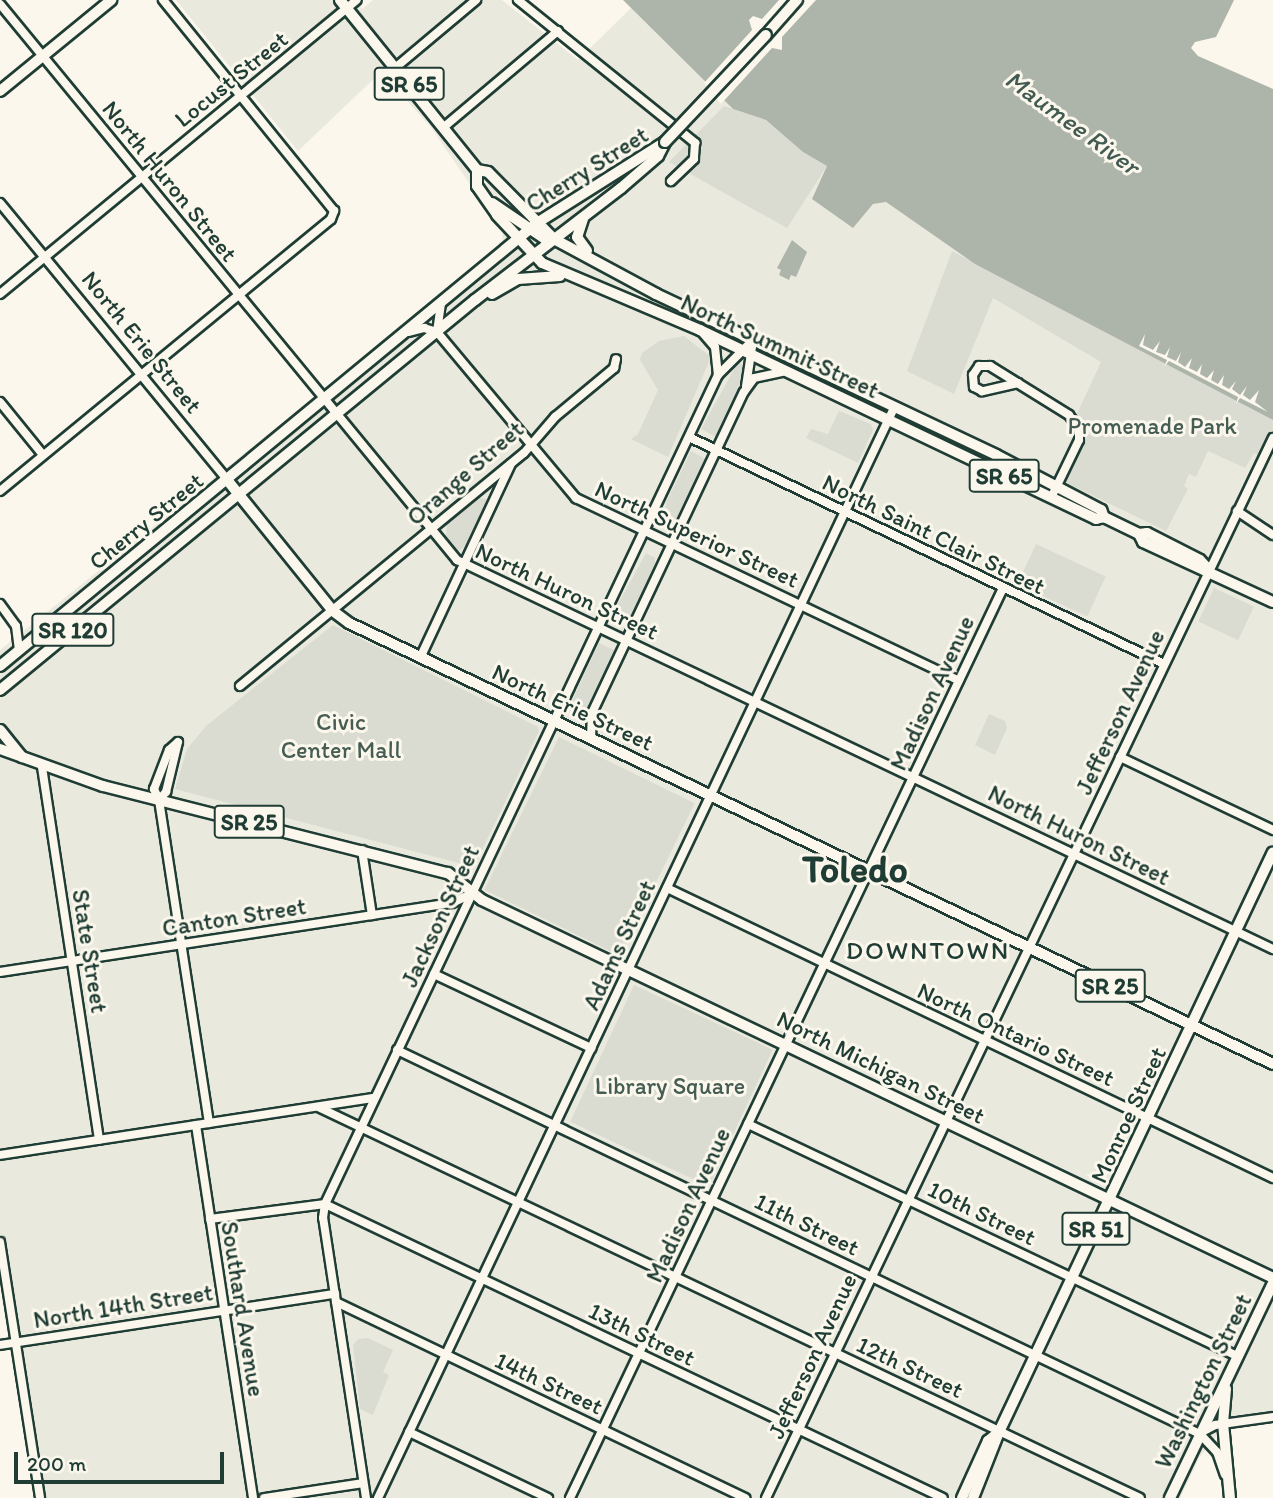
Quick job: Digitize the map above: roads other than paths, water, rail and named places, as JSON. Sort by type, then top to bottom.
[{"type":"main road","points":[[0,91],[111,0]]},
{"type":"main road","points":[[665,142],[797,0]]},
{"type":"main road","name":"North Summit Street","points":[[343,4],[477,170],[477,186],[518,240],[533,255],[585,281],[700,330],[1014,481],[1053,493]]},
{"type":"main road","name":"Cherry Street","points":[[1,691],[336,414],[658,156],[665,142]]},
{"type":"main road","name":"Cherry Street","points":[[0,666],[410,332],[533,226],[665,142]]},
{"type":"main road","name":"North Summit Street","points":[[477,170],[488,172],[533,226],[554,239],[752,340],[1020,469],[1096,519],[1104,517],[1139,534],[1143,542],[1273,602]]},
{"type":"main road","points":[[484,196],[533,226]]},
{"type":"main road","points":[[587,214],[578,227],[577,241],[608,268]]},
{"type":"main road","points":[[465,310],[525,278],[548,275],[585,281]]},
{"type":"main road","points":[[963,457],[961,448],[967,443]]},
{"type":"main road","points":[[1014,481],[1020,477],[1020,469]]},
{"type":"main road","name":"North Erie Street","points":[[228,481],[332,611],[420,658],[553,722],[1273,1063]]},
{"type":"main road","points":[[0,730],[22,757]]},
{"type":"main road","name":"SR 25","points":[[0,749],[42,767],[159,800],[448,873],[471,894]]},
{"type":"main road","name":"Monroe Street","points":[[973,1498],[999,1432],[1035,1354],[1193,1026],[1273,852]]},
{"type":"main road","name":"North Michigan Street","points":[[471,894],[1273,1280]]},
{"type":"main road","name":"Washington Street","points":[[1170,1498],[1273,1280]]},
{"type":"main road","points":[[1227,1378],[1223,1423],[1230,1498]]},
{"type":"main road","name":"Monroe Street","points":[[962,1498],[988,1441],[999,1432]]},
{"type":"street","points":[[0,491],[331,219],[334,211],[163,0]]},
{"type":"street","name":"Locust Street","points":[[0,294],[242,95],[343,4],[357,0]]},
{"type":"street","points":[[396,68],[476,0]]},
{"type":"street","points":[[517,0],[695,143],[694,159],[671,181]]},
{"type":"street","name":"North Huron Street","points":[[0,4],[431,530],[464,564],[1273,949]]},
{"type":"street","points":[[444,127],[558,31]]},
{"type":"street","name":"North Erie Street","points":[[0,203],[228,481]]},
{"type":"street","points":[[410,332],[424,328],[437,332],[441,304]]},
{"type":"street","points":[[700,330],[715,347],[718,375]]},
{"type":"street","name":"North Superior Street","points":[[437,332],[576,498],[959,681]]},
{"type":"street","points":[[591,739],[592,713],[744,392],[752,355],[752,340]]},
{"type":"street","name":"Jackson Street","points":[[325,1204],[718,375],[740,349],[752,340]]},
{"type":"street","name":"Orange Street","points":[[240,686],[513,461],[555,417],[614,368],[617,359]]},
{"type":"street","points":[[1018,383],[982,391],[974,387],[973,375],[979,366],[990,366],[1018,383],[1069,415],[1079,429],[1079,440],[1053,493]]},
{"type":"street","points":[[744,392],[761,374],[788,372]]},
{"type":"street","points":[[0,402],[43,455]]},
{"type":"street","name":"Adams Street","points":[[378,1498],[894,408]]},
{"type":"street","name":"North Saint Clair Street","points":[[689,437],[1164,664]]},
{"type":"street","name":"Jefferson Avenue","points":[[766,1498],[1273,438]]},
{"type":"street","points":[[420,658],[513,461]]},
{"type":"street","points":[[1237,511],[1273,535]]},
{"type":"street","name":"Madison Avenue","points":[[570,1498],[1003,588]]},
{"type":"street","points":[[0,604],[13,621],[19,650]]},
{"type":"street","points":[[159,800],[166,792],[178,742],[169,750],[155,786],[209,1123]]},
{"type":"street","points":[[1120,757],[1273,830]]},
{"type":"street","name":"State Street","points":[[42,767],[99,1140]]},
{"type":"street","points":[[362,850],[372,915]]},
{"type":"street","name":"North Ontario Street","points":[[667,888],[1273,1178]]},
{"type":"street","name":"Canton Street","points":[[0,972],[457,902],[471,894]]},
{"type":"street","points":[[434,974],[591,1048]]},
{"type":"street","name":"11th Street","points":[[397,1050],[1200,1434]]},
{"type":"street","points":[[0,1155],[374,1098]]},
{"type":"street","name":"12th Street","points":[[318,1107],[1140,1498]]},
{"type":"street","name":"10th Street","points":[[748,1124],[1237,1356]]},
{"type":"street","name":"Southard Avenue","points":[[196,1125],[253,1498]]},
{"type":"street","points":[[210,1219],[325,1204],[335,1298],[366,1498]]},
{"type":"street","name":"13th Street","points":[[325,1204],[943,1498]]},
{"type":"street","points":[[0,1242],[40,1498]]},
{"type":"street","name":"North 14th Street","points":[[0,1345],[224,1310],[335,1298]]},
{"type":"street","name":"14th Street","points":[[335,1298],[445,1356],[746,1498]]},
{"type":"street","points":[[1229,1484],[1217,1452],[1200,1434],[1223,1423],[1273,1417]]},
{"type":"street","points":[[409,1432],[548,1498]]},
{"type":"street","points":[[264,1498],[363,1483]]},
{"type":"water","name":"Maumee River","points":[[623,0],[1234,0],[1216,37],[1195,42],[1191,48],[1198,56],[1273,89],[1273,420],[975,264],[886,202],[873,204],[853,228],[812,199],[827,166],[803,152],[766,120],[733,109]]},
{"type":"water","points":[[792,240],[807,252],[796,277],[791,275],[789,280],[779,275],[781,270],[777,268]]},
{"type":"district","name":"Toledo","points":[[855,870]]},
{"type":"district","name":"DOWNTOWN","points":[[928,951]]},
{"type":"park label","name":"Promenade Park","points":[[1152,426]]},
{"type":"park label","name":"Civic Center Mall","points":[[341,736]]},
{"type":"park label","name":"Library Square","points":[[670,1086]]}]
